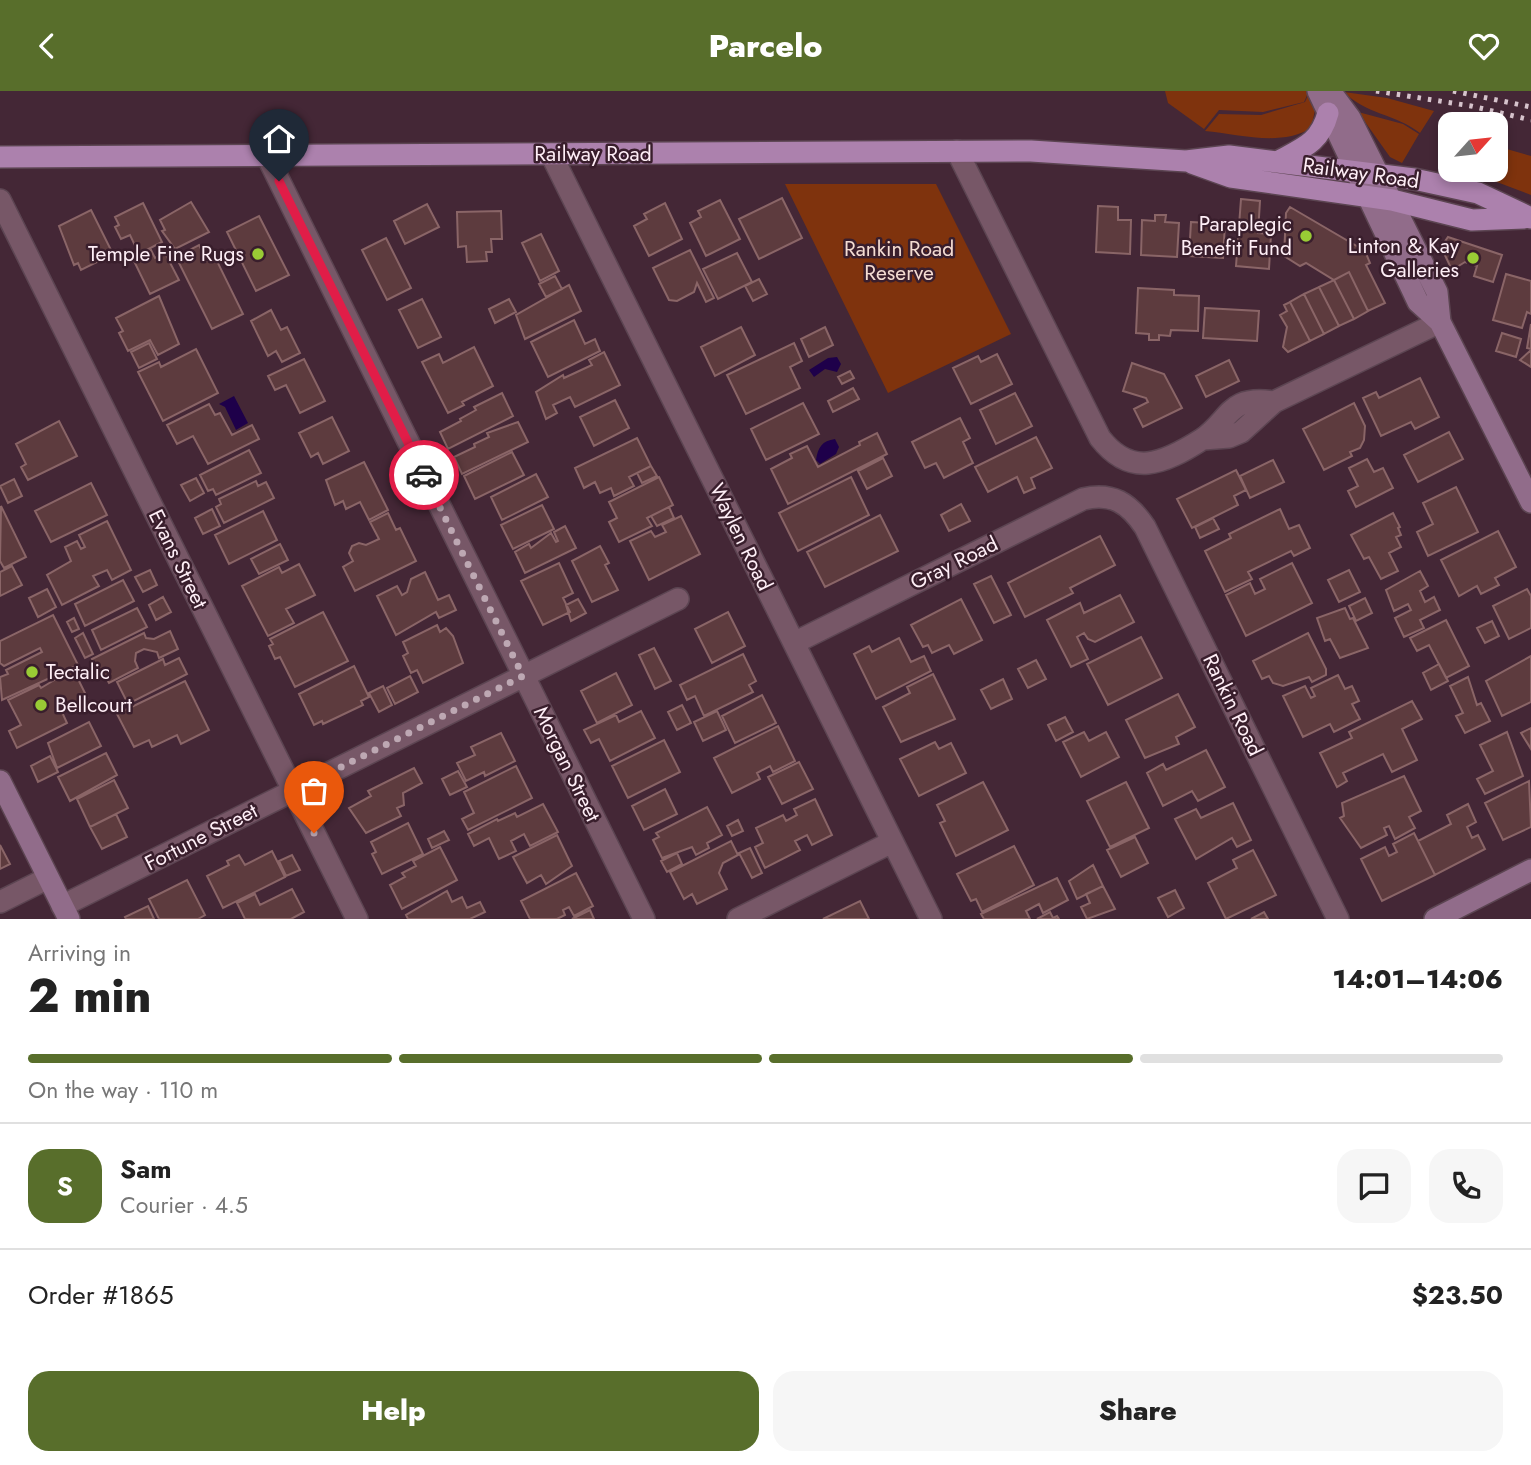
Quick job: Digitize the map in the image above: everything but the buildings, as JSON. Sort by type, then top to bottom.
[{"type":"main road","points":[[1318,91],[1418,302],[1440,321]]},
{"type":"main road","points":[[1330,91],[1350,118],[1437,292],[1440,321],[1531,502]]},
{"type":"main road","points":[[1277,162],[1306,146],[1323,132],[1328,113]]},
{"type":"main road","name":"Railway Road","points":[[0,157],[957,151],[1103,154],[1186,161],[1229,156],[1378,174],[1478,193],[1530,218]]},
{"type":"main road","name":"Railway Road","points":[[1186,161],[1231,177],[1392,200],[1472,220],[1530,218]]},
{"type":"main road","points":[[0,781],[65,912]]},
{"type":"main road","points":[[1437,918],[1531,870]]},
{"type":"street","points":[[957,151],[1100,438],[1112,453],[1134,464],[1156,462],[1203,439],[1231,410],[1244,402],[1258,400],[1274,403],[1440,321]]},
{"type":"street","name":"Waylen Road","points":[[551,154],[931,919]]},
{"type":"street","name":"Morgan Street","points":[[267,156],[643,919]]},
{"type":"street","name":"Evans Street","points":[[0,200],[356,919]]},
{"type":"street","name":"Gray Road","points":[[794,643],[1083,499],[1099,495],[1117,499]]},
{"type":"street","name":"Rankin Road","points":[[1117,499],[1133,510],[1144,527],[1338,919]]},
{"type":"street","name":"Fortune Street","points":[[65,912],[293,791],[678,599]]},
{"type":"street","points":[[738,919],[892,842]]},
{"type":"street","points":[[0,902],[48,878]]},
{"type":"green space","points":[[1165,91],[1309,91],[1304,102],[1263,112],[1219,110],[1204,129],[1168,103]]},
{"type":"green space","points":[[1310,91],[1316,106],[1311,128],[1299,134],[1259,138],[1205,131],[1219,114],[1261,115],[1305,102]]},
{"type":"green space","points":[[1344,92],[1387,98],[1434,111],[1420,133],[1361,105]]},
{"type":"green space","points":[[1358,112],[1403,124],[1419,134],[1402,163],[1390,157]]},
{"type":"green space","points":[[1508,149],[1531,156],[1531,195],[1497,182],[1508,182]]},
{"type":"green space","name":"Rankin Road Reserve","points":[[785,184],[936,184],[1011,334],[888,393]]},
{"type":"shaded area","points":[[837,357],[841,364],[837,372],[825,369],[814,377],[809,370],[828,358]]},
{"type":"shaded area","points":[[234,396],[248,423],[236,430],[225,407],[219,404]]},
{"type":"shaded area","points":[[835,439],[839,447],[836,454],[820,464],[816,460],[819,448],[827,441]]},
{"type":"railway","points":[[1376,91],[1471,106],[1531,120]]},
{"type":"railway","points":[[1453,91],[1531,107]]},
{"type":"way so far","points":[[314,833],[293,791],[523,676],[424,475]]},
{"type":"place","name":"Paraplegic Benefit Fund","points":[[1306,236]]},
{"type":"place","name":"Temple Fine Rugs","points":[[258,254]]},
{"type":"place","name":"Linton & Kay Galleries","points":[[1473,258]]},
{"type":"place","name":"Tectalic","points":[[32,672]]},
{"type":"place","name":"Bellcourt","points":[[41,705]]},
{"type":"route","points":[[279,181],[424,475]]}]
